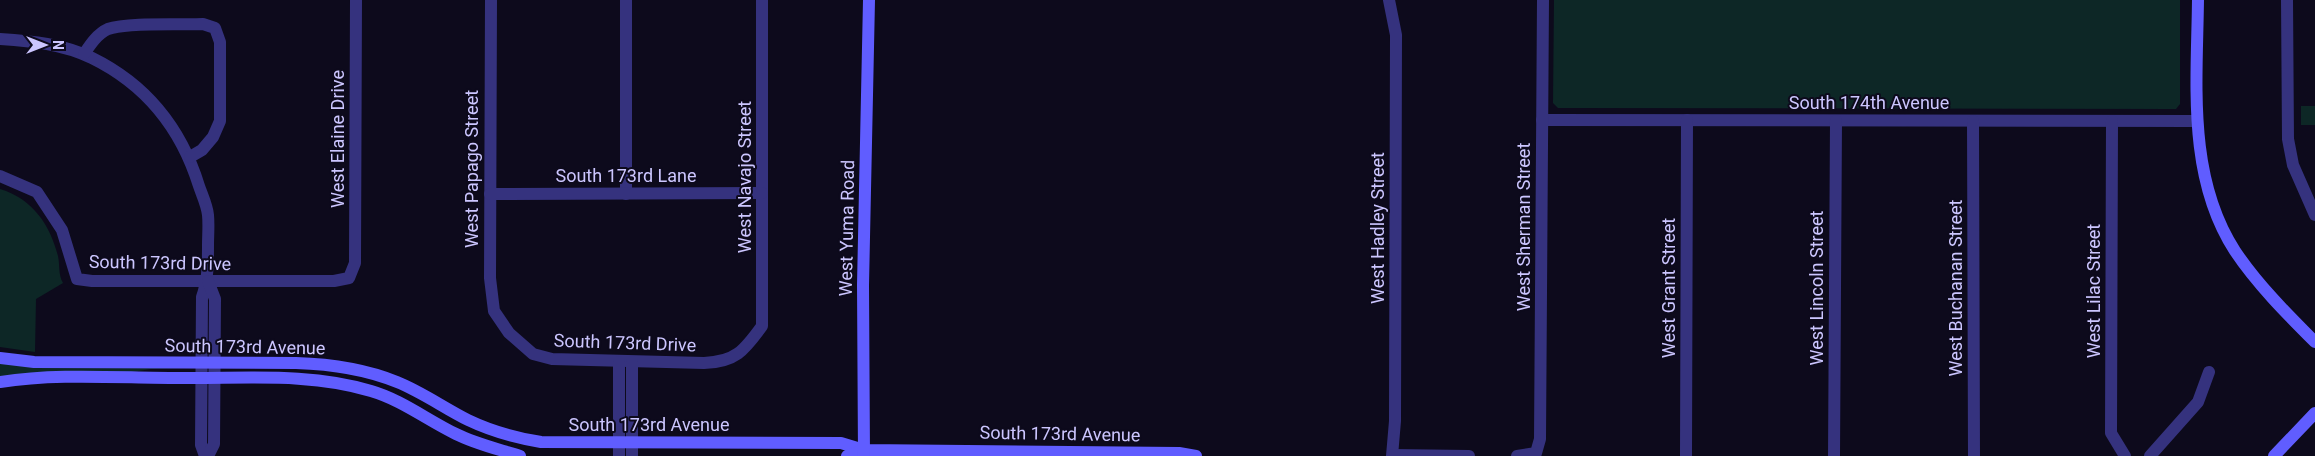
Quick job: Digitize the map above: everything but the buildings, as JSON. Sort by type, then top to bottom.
[{"type":"street","name":"West Elaine Drive","points":[[349,278],[355,263],[356,0]]},
{"type":"street","name":"West Papago Street","points":[[491,0],[490,278],[494,311],[509,333]]},
{"type":"street","points":[[626,0],[626,194]]},
{"type":"street","name":"West Navajo Street","points":[[746,349],[762,326],[762,0]]},
{"type":"street","name":"West Yuma Road","points":[[864,453],[863,285],[869,0]]},
{"type":"street","name":"West Hadley Street","points":[[1389,0],[1396,35],[1395,421],[1393,455]]},
{"type":"street","name":"West Sherman Street","points":[[1517,456],[1536,452],[1540,439],[1543,0]]},
{"type":"street","points":[[2198,0],[2197,121],[2203,173],[2219,219],[2234,250],[2256,280],[2315,342]]},
{"type":"street","points":[[2286,0],[2288,139],[2293,165],[2315,215]]},
{"type":"street","points":[[84,54],[95,38],[108,29],[123,26],[203,24],[215,28],[220,42],[220,121],[213,137],[202,150],[190,157]]},
{"type":"street","points":[[0,39],[42,43],[84,54],[134,84],[165,115],[190,157],[208,213],[208,282],[202,297],[208,363],[214,378],[214,444],[207,456]]},
{"type":"street","name":"South 174th Avenue","points":[[1542,120],[2197,121]]},
{"type":"street","name":"West Grant Street","points":[[1686,456],[1687,120]]},
{"type":"street","name":"West Lincoln Street","points":[[1834,456],[1836,121]]},
{"type":"street","name":"West Buchanan Street","points":[[1973,121],[1974,456]]},
{"type":"street","name":"West Lilac Street","points":[[2112,121],[2111,433],[2125,456]]},
{"type":"street","name":"South 173rd Drive","points":[[0,176],[36,192],[62,230],[77,278],[92,281],[334,282],[349,278]]},
{"type":"street","name":"South 173rd Lane","points":[[490,194],[762,192]]},
{"type":"street","name":"South 173rd Drive","points":[[509,333],[533,354],[569,361],[720,362],[746,349]]},
{"type":"street","name":"South 173rd Avenue","points":[[0,358],[34,362],[296,362],[350,369],[397,382],[469,420],[510,436],[552,443],[841,444],[864,453]]},
{"type":"street","points":[[626,362],[626,442],[632,456]]},
{"type":"street","points":[[207,456],[201,445],[201,378],[208,363]]},
{"type":"street","points":[[2150,456],[2198,402],[2209,372]]},
{"type":"street","name":"South 173rd Avenue","points":[[0,382],[38,378],[324,380],[345,384],[395,400],[475,442],[520,456]]},
{"type":"street","points":[[2274,456],[2315,414]]},
{"type":"street","points":[[619,456],[626,442]]},
{"type":"street","name":"South 173rd Avenue","points":[[848,456],[864,453],[1179,453],[1196,456]]},
{"type":"street","points":[[1393,455],[1468,456]]},
{"type":"green space","points":[[1554,0],[2180,0],[2180,104],[2176,109],[1558,108],[1553,103]]},
{"type":"green space","points":[[2301,106],[2315,106],[2315,125],[2301,125]]},
{"type":"green space","points":[[0,189],[12,193],[31,206],[45,224],[58,256],[63,283],[36,299],[35,352],[0,347]]},
{"type":"green space","points":[[0,362],[185,368],[151,369],[126,373],[0,378]]}]
